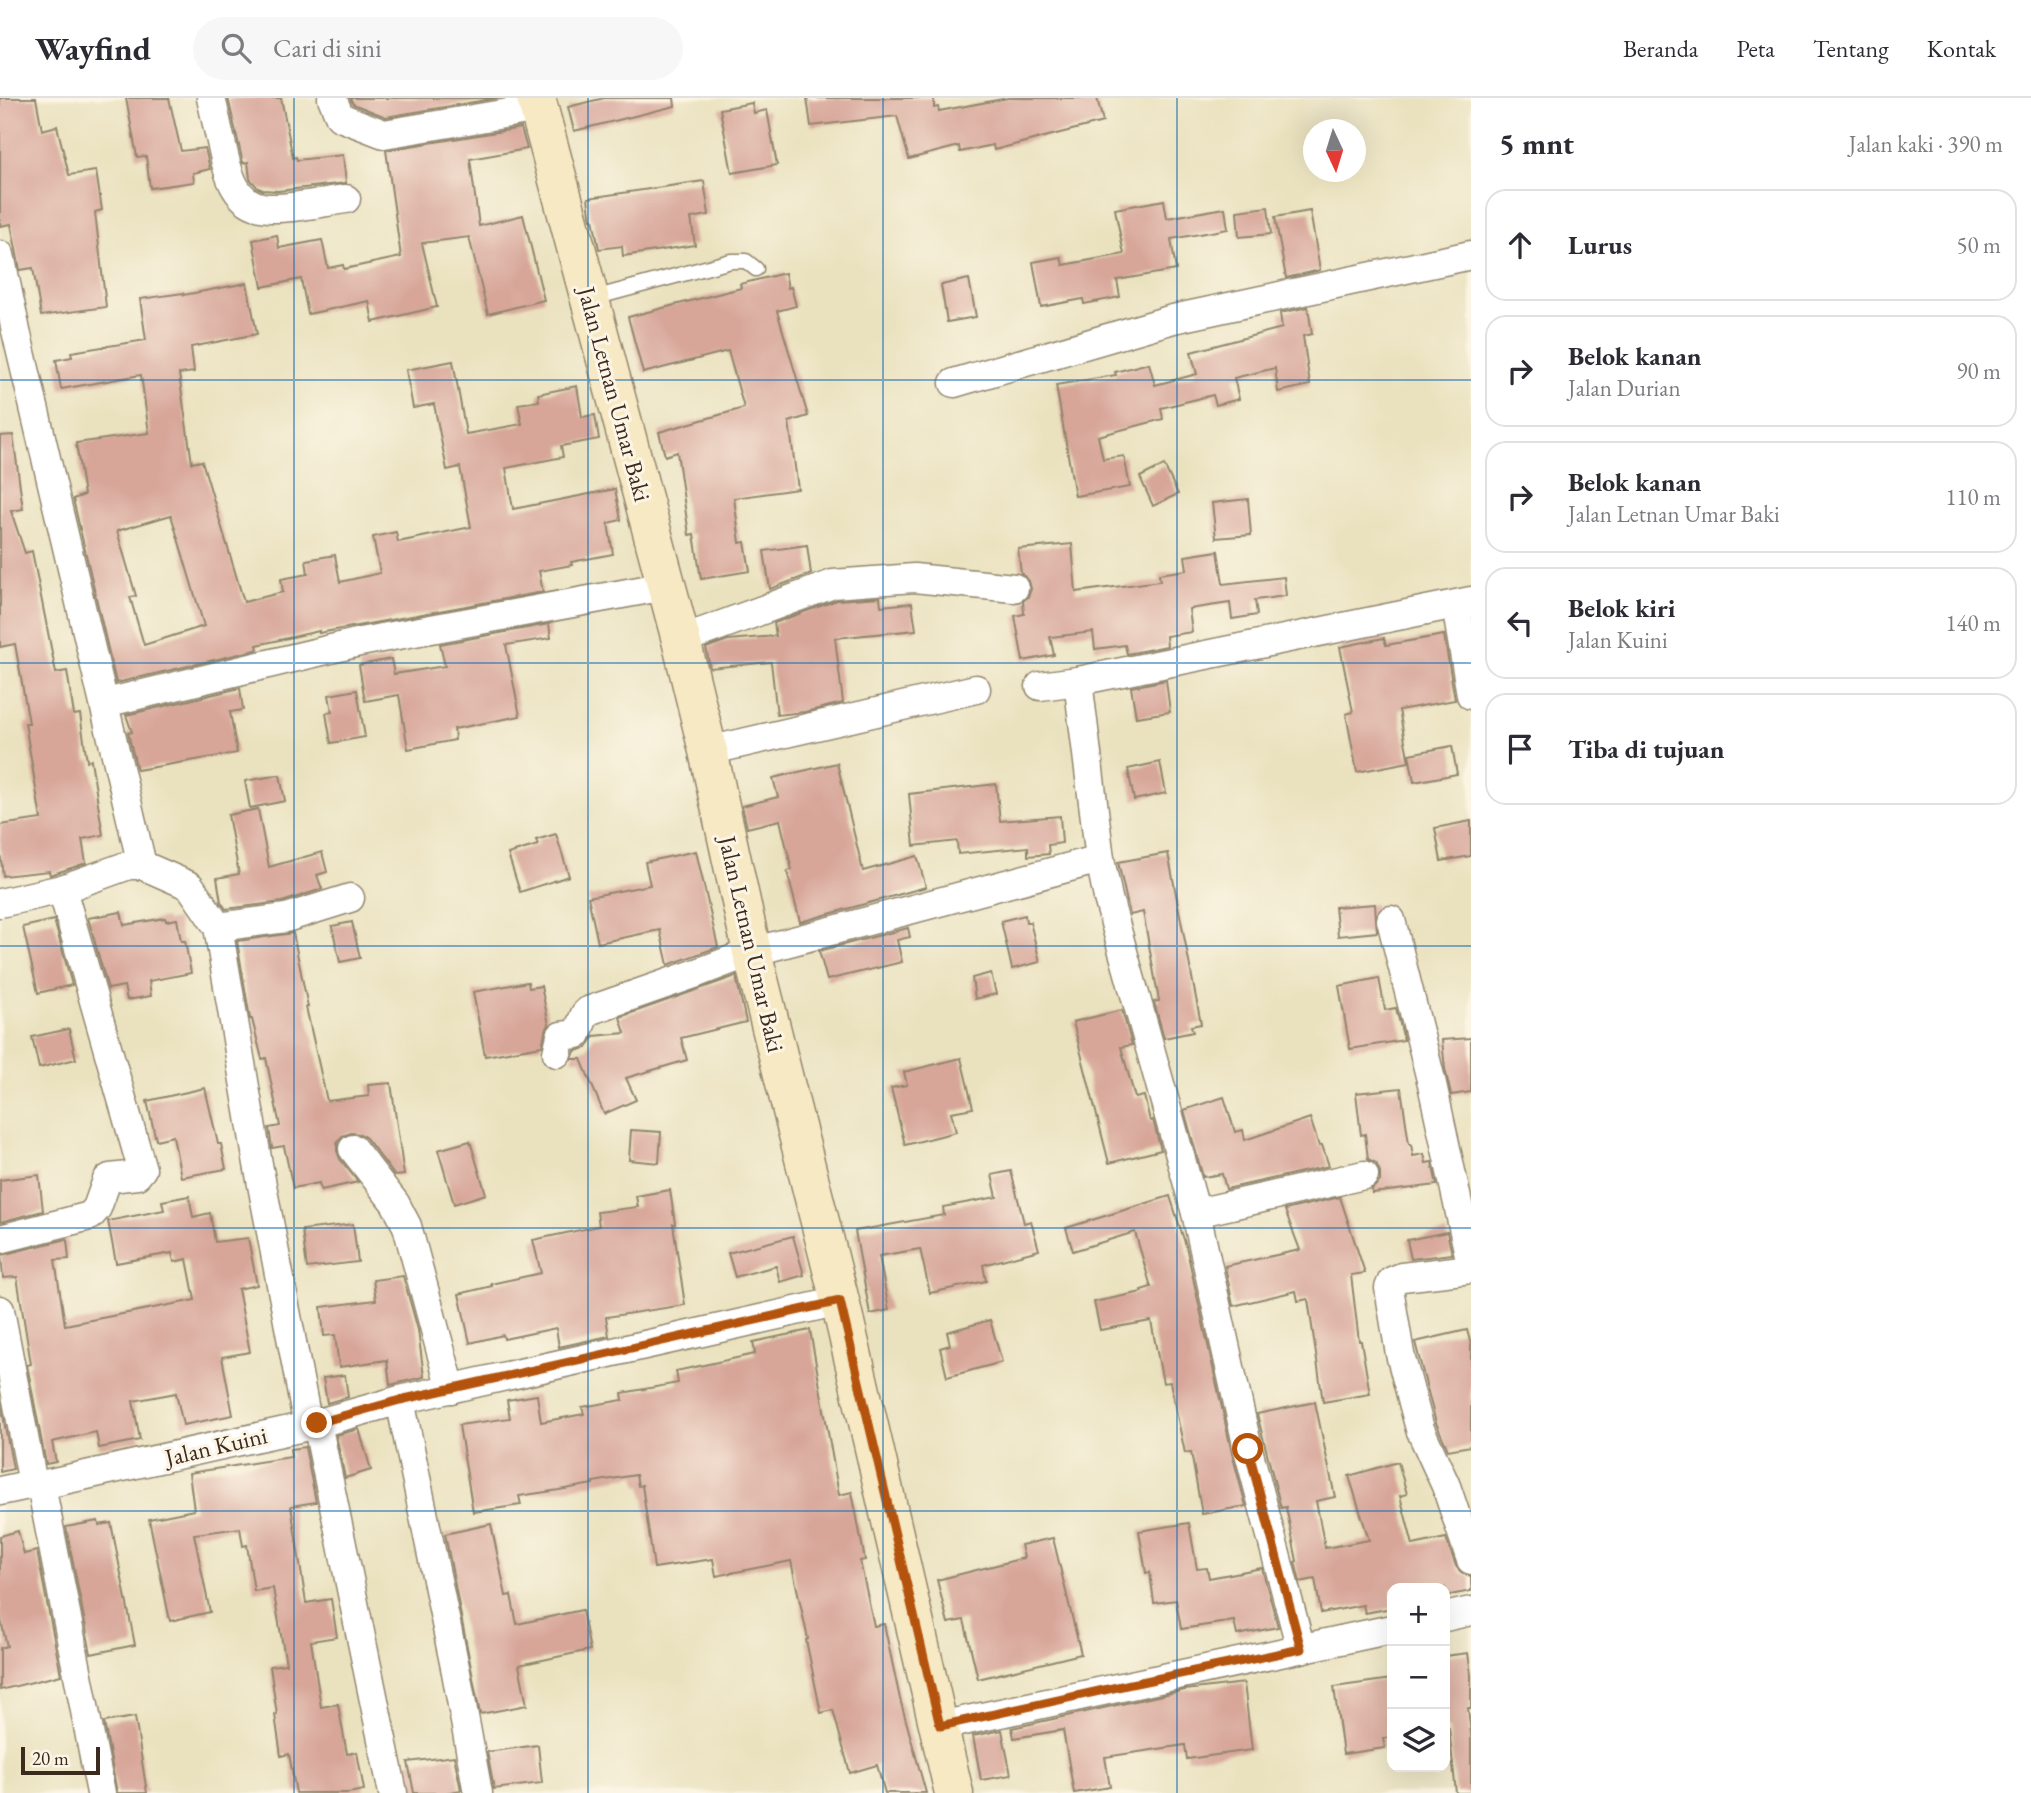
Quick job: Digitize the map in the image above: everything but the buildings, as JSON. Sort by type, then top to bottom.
[{"type":"street","points":[[211,98],[229,176],[245,200],[257,206],[272,208],[346,199]]},
{"type":"street","points":[[332,98],[340,117],[384,134],[538,103]]},
{"type":"street","name":"Jalan Letnan Umar Baki","points":[[538,103],[681,640],[752,951],[840,1301],[954,1793]]},
{"type":"street","points":[[0,255],[142,864]]},
{"type":"street","points":[[954,383],[1173,319],[1471,256]]},
{"type":"street","points":[[681,640],[833,584],[914,578],[1014,588]]},
{"type":"street","points":[[105,704],[360,642],[666,586]]},
{"type":"street","points":[[1040,686],[1078,681],[1463,603],[1471,695]]},
{"type":"street","points":[[1078,681],[1100,859],[1108,898],[1196,1213],[1248,1449],[1301,1649]]},
{"type":"street","points":[[708,751],[976,689]]},
{"type":"street","points":[[557,1053],[561,1037],[577,1034],[588,1011],[752,951],[1100,859]]},
{"type":"street","points":[[0,902],[62,889],[129,865],[142,864],[190,886],[218,927],[258,1164],[393,1793]]},
{"type":"street","points":[[0,1239],[90,1216],[97,1208],[107,1180],[137,1175],[142,1169],[62,889]]},
{"type":"street","points":[[218,927],[286,918],[350,898]]},
{"type":"street","points":[[1391,920],[1432,1084],[1471,1266],[1402,1278],[1392,1281],[1389,1288],[1400,1354],[1420,1429],[1446,1486],[1471,1560]]},
{"type":"street","points":[[353,1149],[395,1203],[407,1226],[451,1389]]},
{"type":"street","points":[[1196,1213],[1364,1175]]},
{"type":"street","name":"Jalan Kuini","points":[[0,1491],[312,1424],[400,1400],[840,1301]]},
{"type":"street","points":[[0,1310],[101,1793]]},
{"type":"street","points":[[400,1400],[478,1793]]},
{"type":"street","points":[[1450,1616],[1471,1611]]},
{"type":"street","points":[[940,1726],[1387,1630]]},
{"type":"lane","points":[[589,299],[731,261],[746,261],[756,269]]},
{"type":"route","points":[[317,1423],[400,1400],[840,1301],[940,1726],[1301,1649],[1248,1449]]}]
